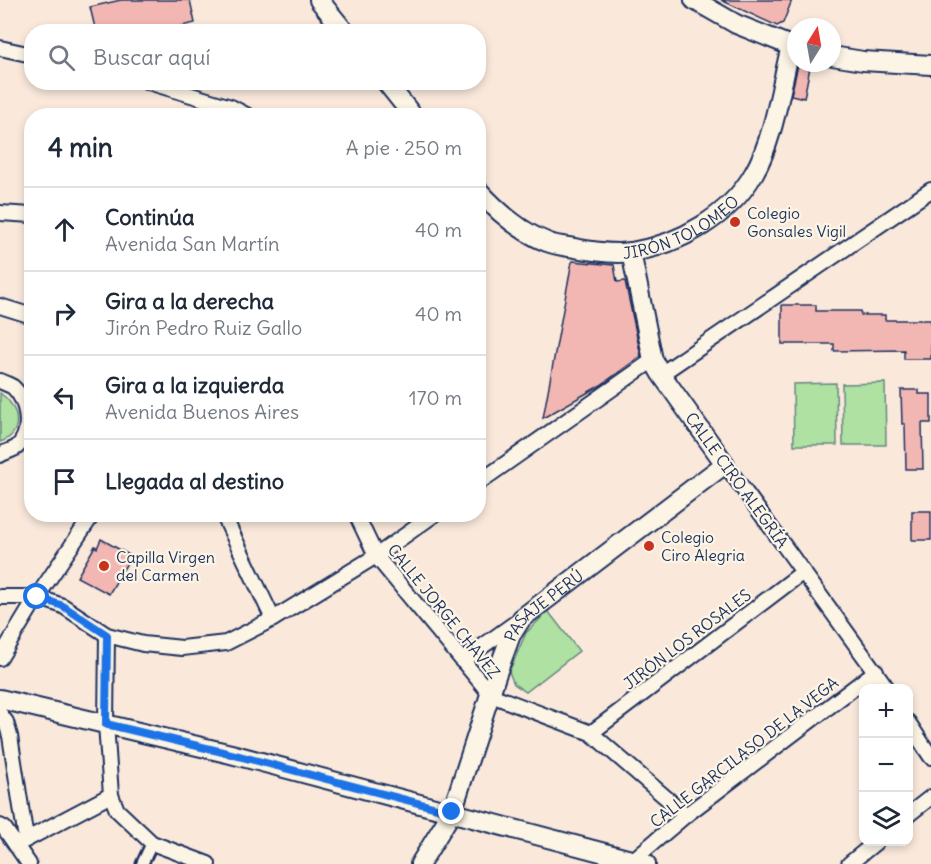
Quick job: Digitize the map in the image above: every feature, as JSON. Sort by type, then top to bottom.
[{"type":"street","points":[[319,0],[338,24]]},
{"type":"street","points":[[694,0],[736,24],[787,45]]},
{"type":"street","points":[[0,48],[24,53]]},
{"type":"street","points":[[841,57],[931,65]]},
{"type":"street","name":"JIRÓN TOLOMEO","points":[[486,199],[517,225],[547,242],[589,251],[631,252],[668,243],[701,227],[731,202],[754,173],[768,140],[787,69]]},
{"type":"street","points":[[170,90],[219,108]]},
{"type":"street","points":[[392,90],[406,108]]},
{"type":"street","points":[[486,478],[931,190]]},
{"type":"street","points":[[0,213],[24,214]]},
{"type":"street","name":"CALLE CIRO ALEGRÍA","points":[[631,252],[657,367],[884,684]]},
{"type":"street","points":[[0,306],[24,314]]},
{"type":"street","points":[[0,381],[13,387],[24,405]]},
{"type":"street","points":[[0,455],[16,448],[24,438]]},
{"type":"street","name":"PASAJE PERÚ","points":[[420,864],[452,812],[511,635],[522,618],[725,464]]},
{"type":"street","points":[[0,658],[37,597],[88,522]]},
{"type":"street","points":[[227,522],[273,619]]},
{"type":"street","name":"CALLE JORGE CHAVEZ","points":[[360,522],[376,556],[491,694]]},
{"type":"street","points":[[0,597],[37,597],[63,606],[107,635],[143,644],[182,648],[226,643],[273,619],[376,556],[424,522]]},
{"type":"street","name":"JIRÓN LOS ROSALES","points":[[591,733],[803,572]]},
{"type":"street","points":[[462,661],[522,618]]},
{"type":"street","points":[[107,635],[106,724],[111,795],[117,810],[152,843],[208,864]]},
{"type":"street","name":"CALLE GARCILASO DE LA VEGA","points":[[639,862],[686,815],[876,671]]},
{"type":"street","points":[[491,694],[591,733],[686,815]]},
{"type":"street","points":[[0,699],[231,754],[639,862]]},
{"type":"street","points":[[0,714],[6,722],[10,736],[21,842],[29,864]]},
{"type":"street","points":[[913,728],[931,757]]},
{"type":"street","points":[[21,842],[111,795]]},
{"type":"street","points":[[913,812],[931,797]]},
{"type":"street","points":[[0,826],[21,842]]},
{"type":"street","points":[[142,864],[152,843]]},
{"type":"street","points":[[849,864],[871,846]]},
{"type":"green space","points":[[836,383],[837,445],[794,445],[793,384]]},
{"type":"green space","points":[[885,383],[886,445],[843,445],[842,384]]},
{"type":"green space","points":[[0,393],[15,411],[16,426],[8,438],[0,442]]},
{"type":"green space","points":[[548,611],[579,651],[526,692],[514,684],[509,672],[526,633]]},
{"type":"building","points":[[121,0],[190,0],[195,23],[94,24],[90,7]]},
{"type":"building","points":[[721,0],[792,0],[783,23],[777,26]]},
{"type":"building","points":[[796,72],[809,72],[804,98],[791,95]]},
{"type":"building","points":[[572,261],[614,265],[617,282],[625,281],[641,356],[601,385],[543,418]]},
{"type":"building","points":[[782,305],[816,305],[816,311],[860,311],[861,315],[885,315],[885,320],[931,320],[931,359],[904,359],[904,350],[834,351],[834,344],[782,344]]},
{"type":"building","points":[[901,390],[919,390],[919,394],[931,394],[931,423],[922,423],[923,469],[906,469],[905,424],[902,424]]},
{"type":"building","points":[[912,511],[931,511],[931,540],[912,540]]},
{"type":"building","name":"Capilla Virgen del Carmen","points":[[101,539],[131,556],[109,594],[77,577]]},
{"type":"place","name":"Colegio Gonsales Vigil","points":[[735,222]]},
{"type":"place","name":"Colegio Ciro Alegria","points":[[649,546]]},
{"type":"place","name":"Capilla Virgen del Carmen","points":[[104,566]]},
{"type":"route","points":[[37,597],[63,606],[107,635],[106,724],[452,812]]}]
